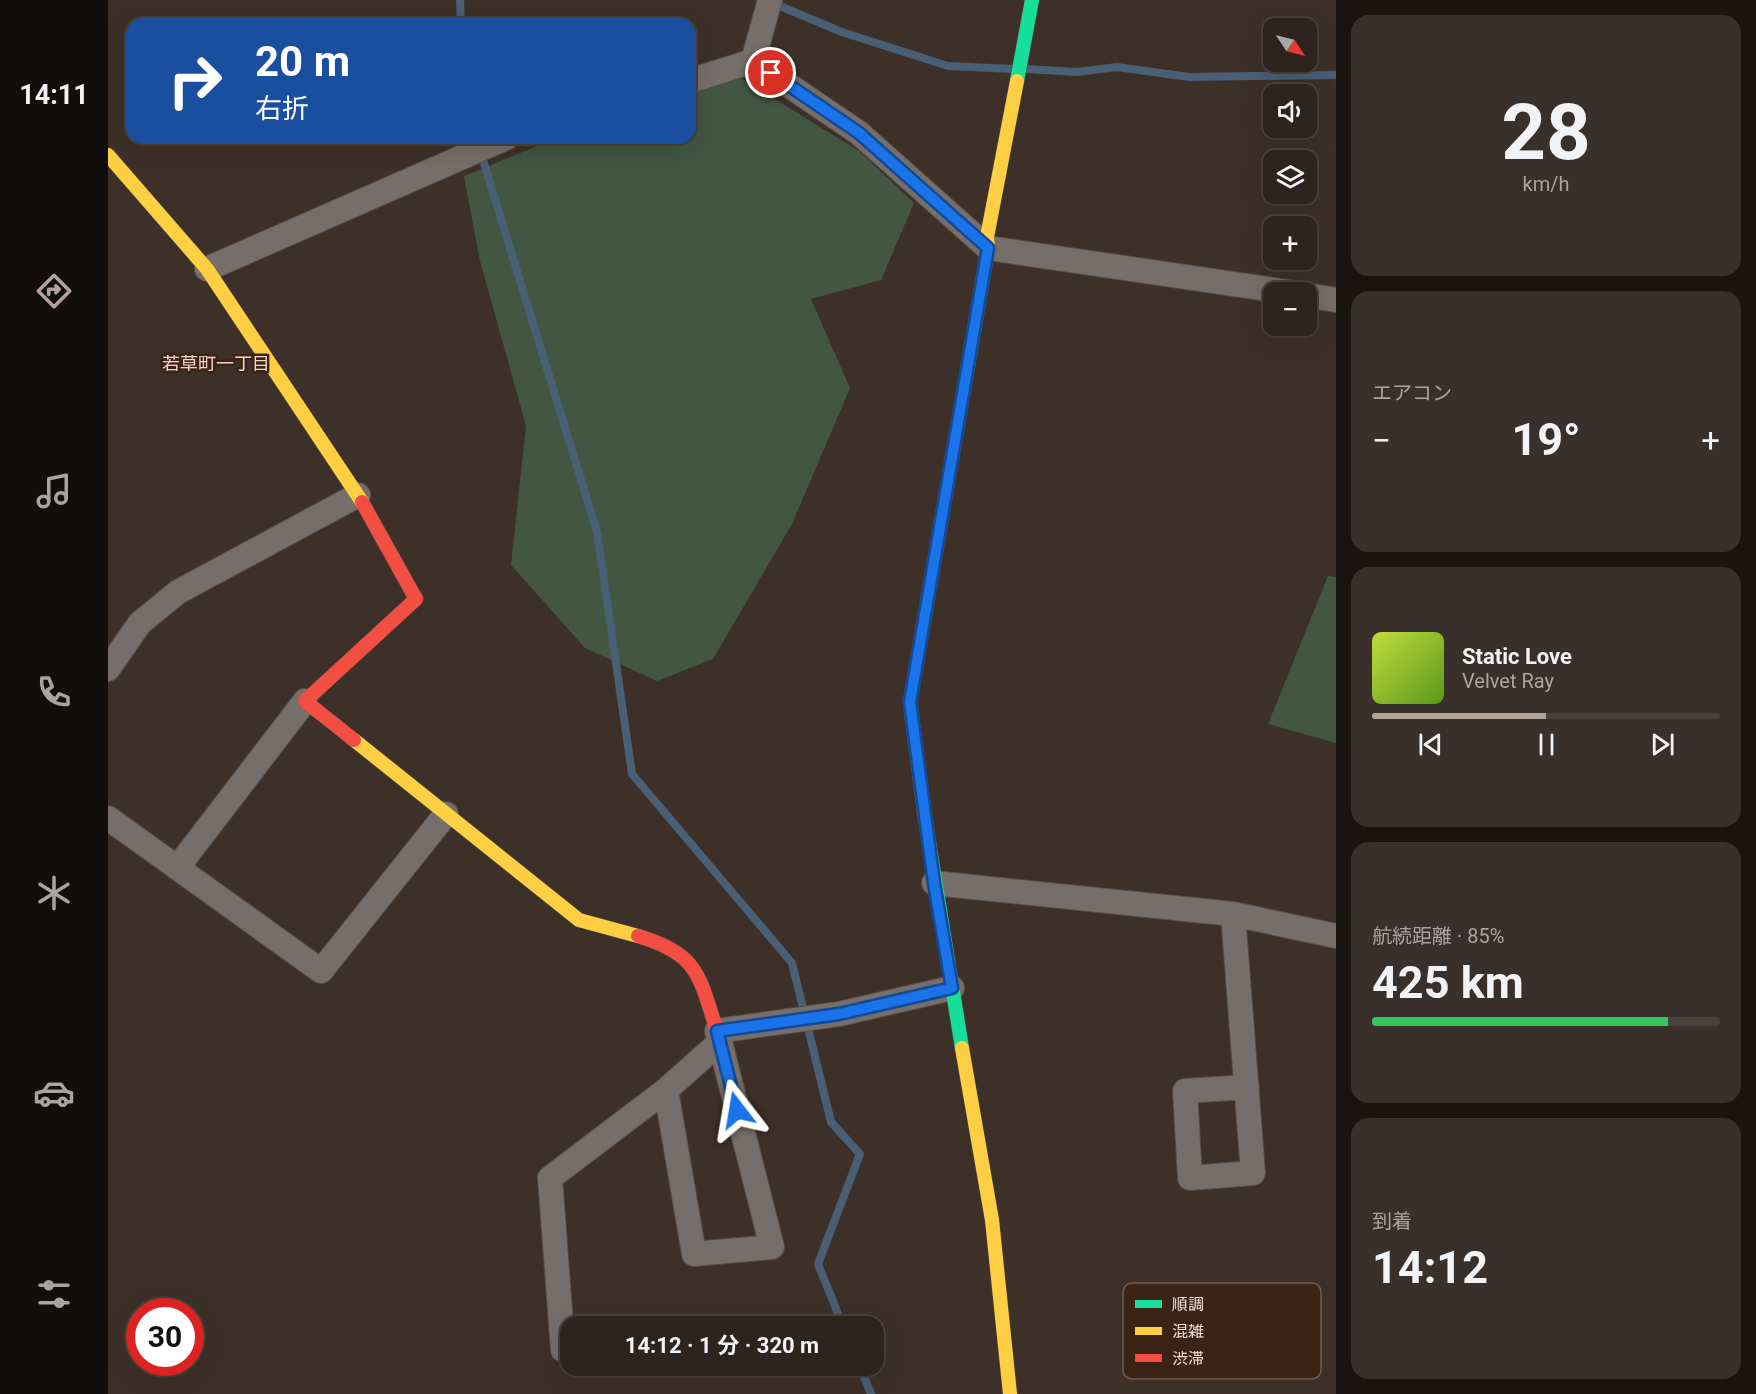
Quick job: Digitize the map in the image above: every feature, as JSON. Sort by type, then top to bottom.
[{"type":"street","points":[[1010,1394],[992,1220],[934,883],[910,702],[1032,0]]},
{"type":"street","points":[[753,61],[767,9]]},
{"type":"street","points":[[696,79],[753,61]]},
{"type":"street","points":[[753,61],[859,133],[988,243],[1263,288]]},
{"type":"street","points":[[207,269],[491,144]]},
{"type":"street","points":[[108,155],[207,269],[358,495],[416,599],[305,701],[177,868]]},
{"type":"street","points":[[1317,297],[1336,300]]},
{"type":"street","points":[[108,669],[140,623],[178,592],[358,495]]},
{"type":"street","points":[[305,701],[579,920],[665,944],[697,969],[719,1037],[772,1246],[694,1254],[666,1090]]},
{"type":"street","points":[[108,818],[321,971],[446,814]]},
{"type":"street","points":[[934,883],[1233,914],[1336,936]]},
{"type":"street","points":[[1233,914],[1247,1087]]},
{"type":"street","points":[[560,1316],[550,1178],[666,1090],[719,1037],[796,1020],[839,1014],[952,988]]},
{"type":"green space","points":[[726,69],[859,151],[914,203],[881,280],[811,299],[850,388],[792,524],[713,659],[657,681],[585,648],[511,565],[526,426],[480,261],[464,176],[542,144],[696,144],[696,82]]},
{"type":"green space","points":[[1328,576],[1336,577],[1336,743],[1268,724]]},
{"type":"waterway","points":[[460,0],[461,18]]},
{"type":"waterway","points":[[770,2],[842,32],[948,66],[1013,69]]},
{"type":"waterway","points":[[1026,69],[1077,72],[1117,67],[1189,77],[1336,75]]},
{"type":"waterway","points":[[480,150],[597,532],[632,774],[792,963],[831,1122],[860,1154],[818,1264],[839,1316]]},
{"type":"waterway","points":[[864,1376],[871,1394]]},
{"type":"traffic: fast","points":[[1017,81],[1032,0]]},
{"type":"traffic: fast","points":[[924,811],[962,1048]]},
{"type":"traffic: slow","points":[[966,377],[988,248],[987,237],[1017,81]]},
{"type":"traffic: slow","points":[[108,155],[207,269],[362,502]]},
{"type":"traffic: slow","points":[[354,740],[579,920],[638,936]]},
{"type":"traffic: slow","points":[[962,1048],[992,1220],[1010,1394]]},
{"type":"traffic: jam","points":[[924,811],[910,702],[966,377]]},
{"type":"traffic: jam","points":[[354,740],[305,701],[416,599],[362,502]]},
{"type":"traffic: jam","points":[[638,936],[658,943],[685,959],[694,970],[706,995],[717,1031]]},
{"type":"district","name":"若草町一丁目","points":[[216,364]]},
{"type":"route","points":[[737,1110],[717,1031],[839,1014],[952,988],[934,883],[910,702],[988,248],[859,133],[771,73]]}]
